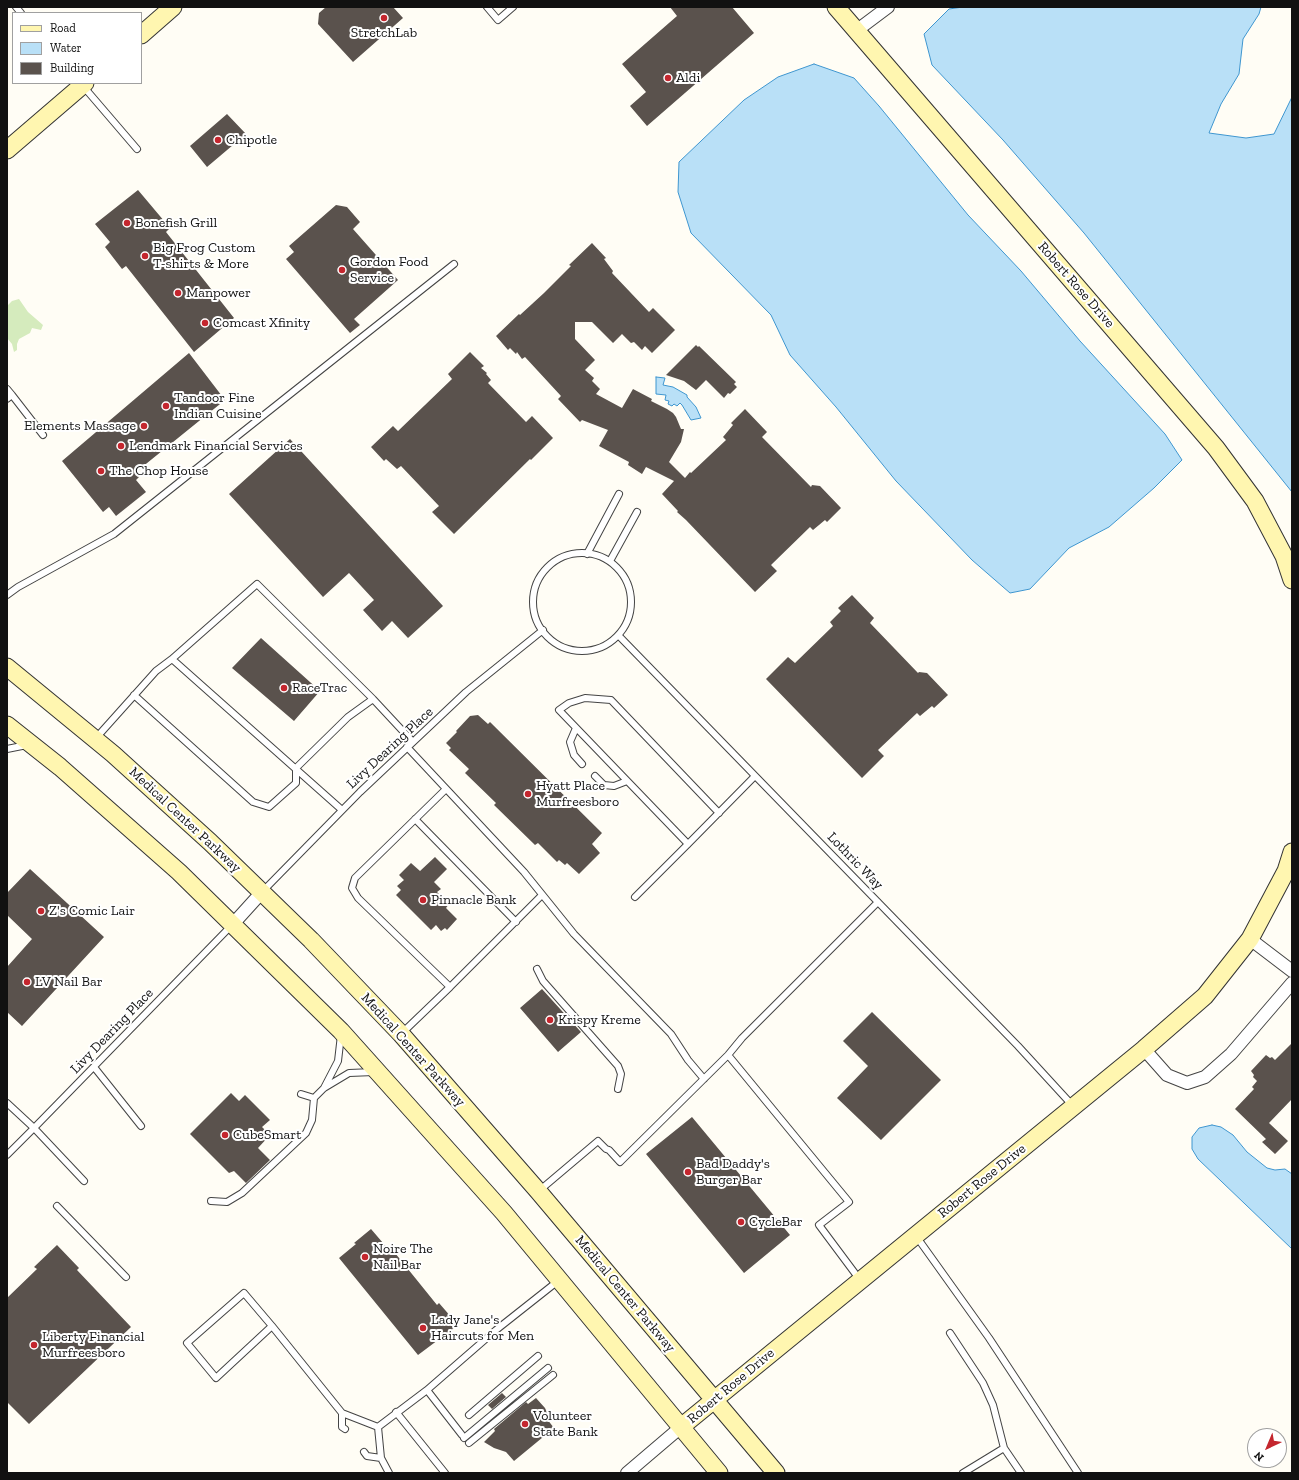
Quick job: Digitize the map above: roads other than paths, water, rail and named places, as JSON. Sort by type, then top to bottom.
[{"type":"main road","points":[[142,34],[173,7]]},
{"type":"main road","name":"Robert Rose Drive","points":[[836,7],[1216,448],[1255,500],[1284,556],[1292,580]]},
{"type":"main road","points":[[7,150],[83,84]]},
{"type":"main road","name":"Medical Center Parkway","points":[[7,668],[113,754],[210,842],[311,940],[401,1034],[538,1191],[776,1473]]},
{"type":"main road","points":[[7,725],[60,767],[179,872],[341,1031],[504,1213],[719,1473]]},
{"type":"main road","name":"Robert Rose Drive","points":[[681,1427],[1144,1049],[1205,996],[1250,939],[1286,871],[1292,852]]},
{"type":"street","points":[[856,31],[888,7]]},
{"type":"street","points":[[233,924],[262,892]]},
{"type":"street","points":[[1250,939],[1292,971]]},
{"type":"street","points":[[1144,1049],[1167,1075],[1187,1084],[1206,1077],[1231,1054],[1292,983]]},
{"type":"street","name":"Robert Rose Drive","points":[[627,1473],[681,1427]]},
{"type":"lane","points":[[487,7],[498,20],[513,7]]},
{"type":"lane","points":[[83,84],[137,149]]},
{"type":"lane","points":[[7,595],[18,587],[114,534],[454,264]]},
{"type":"lane","points":[[7,389],[10,397],[43,435]]},
{"type":"lane","points":[[587,554],[619,494]]},
{"type":"lane","points":[[610,561],[637,512]]},
{"type":"lane","points":[[577,553],[587,554],[594,554],[610,561],[622,573],[629,588],[632,605],[628,621],[618,636],[606,645],[592,650],[576,651],[562,646],[549,638],[539,626],[534,611],[534,596],[538,581],[547,568],[560,558],[577,553]]},
{"type":"lane","points":[[95,739],[156,671],[172,659],[257,584],[373,699],[413,742]]},
{"type":"lane","name":"Livy Dearing Place","points":[[262,892],[342,810],[407,747],[466,692],[543,630]]},
{"type":"lane","name":"Lothric Way","points":[[618,636],[1018,1046],[1073,1106]]},
{"type":"lane","points":[[172,659],[342,810]]},
{"type":"lane","points":[[134,695],[254,802],[269,807],[296,783],[296,768],[348,717],[373,699]]},
{"type":"lane","points":[[688,844],[559,710],[569,703],[585,698],[611,700],[719,813]]},
{"type":"lane","points":[[576,728],[570,742],[574,755],[582,764]]},
{"type":"lane","points":[[7,749],[31,744]]},
{"type":"lane","points":[[407,747],[524,872],[574,934],[671,1034],[688,1060],[704,1079]]},
{"type":"lane","points":[[595,776],[604,785],[614,786],[627,781]]},
{"type":"lane","points":[[635,897],[756,776]]},
{"type":"lane","points":[[446,789],[355,878],[352,888],[358,898],[450,987]]},
{"type":"lane","points":[[415,819],[516,922]]},
{"type":"lane","points":[[401,1034],[542,895]]},
{"type":"lane","points":[[538,1191],[598,1141],[620,1162],[728,1055],[742,1038],[878,902]]},
{"type":"lane","name":"Livy Dearing Place","points":[[7,1155],[233,924]]},
{"type":"lane","points":[[536,969],[543,981],[618,1066],[620,1074],[618,1089]]},
{"type":"lane","points":[[324,1088],[338,1061],[341,1031]]},
{"type":"lane","points":[[728,1055],[849,1202],[819,1225],[860,1280]]},
{"type":"lane","points":[[94,1067],[141,1126]]},
{"type":"lane","points":[[211,1201],[227,1202],[242,1193],[306,1133],[312,1120],[314,1098],[324,1088],[349,1073],[377,1072]]},
{"type":"lane","points":[[301,1094],[314,1098]]},
{"type":"lane","points":[[7,1103],[34,1128],[84,1181]]},
{"type":"lane","points":[[57,1206],[126,1277]]},
{"type":"lane","points":[[915,1235],[989,1338],[1078,1473]]},
{"type":"lane","points":[[378,1427],[427,1390],[496,1330],[559,1280]]},
{"type":"lane","points":[[272,1326],[216,1378],[187,1343],[244,1293],[272,1326],[342,1413],[378,1427]]},
{"type":"lane","points":[[950,1333],[983,1383],[993,1405],[1004,1448],[1021,1473]]},
{"type":"lane","points":[[469,1415],[538,1356]]},
{"type":"lane","points":[[427,1390],[463,1436],[548,1368]]},
{"type":"lane","points":[[469,1443],[553,1375]]},
{"type":"lane","points":[[396,1412],[445,1473]]},
{"type":"lane","points":[[342,1413],[342,1427],[344,1429]]},
{"type":"lane","points":[[378,1427],[380,1458],[389,1473]]},
{"type":"lane","points":[[963,1473],[1004,1448]]},
{"type":"lane","points":[[364,1452],[367,1456],[380,1458]]},
{"type":"water","points":[[963,7],[1261,7],[1259,14],[1243,39],[1239,74],[1221,104],[1209,133],[1246,138],[1274,134],[1292,97],[1292,492],[1084,233],[1003,140],[932,65],[924,34],[949,9]]},
{"type":"water","points":[[814,64],[854,78],[879,106],[968,215],[1021,271],[1080,341],[1165,434],[1182,460],[1154,488],[1109,527],[1069,548],[1030,589],[1010,593],[972,560],[896,481],[836,407],[790,355],[771,315],[691,233],[678,192],[679,162],[744,100],[778,77]]},
{"type":"water","points":[[656,377],[665,378],[663,385],[673,387],[687,395],[696,407],[701,418],[691,420],[680,403],[677,406],[674,404],[672,406],[668,404],[669,401],[665,400],[666,395],[656,394]]},
{"type":"water","points":[[1212,1125],[1221,1127],[1233,1135],[1247,1152],[1267,1168],[1275,1170],[1285,1169],[1292,1174],[1292,1249],[1198,1159],[1192,1149],[1192,1137],[1199,1128]]},
{"type":"place","name":"StretchLab","points":[[384,18]]},
{"type":"place","name":"Aldi","points":[[668,78]]},
{"type":"place","name":"Chipotle","points":[[218,140]]},
{"type":"place","name":"Bonefish Grill","points":[[127,223]]},
{"type":"place","name":"Big Frog Custom T-shirts & More","points":[[145,256]]},
{"type":"place","name":"Gordon Food Service","points":[[342,270]]},
{"type":"place","name":"Manpower","points":[[178,293]]},
{"type":"place","name":"Comcast Xfinity","points":[[205,323]]},
{"type":"place","name":"Tandoor Fine Indian Cuisine","points":[[166,406]]},
{"type":"place","name":"Elements Massage","points":[[144,426]]},
{"type":"place","name":"Lendmark Financial Services","points":[[121,446]]},
{"type":"place","name":"The Chop House","points":[[101,471]]},
{"type":"place","name":"RaceTrac","points":[[284,688]]},
{"type":"place","name":"Hyatt Place Murfreesboro","points":[[528,794]]},
{"type":"place","name":"Pinnacle Bank","points":[[423,900]]},
{"type":"place","name":"Z's Comic Lair","points":[[41,911]]},
{"type":"place","name":"LV Nail Bar","points":[[27,982]]},
{"type":"place","name":"Krispy Kreme","points":[[550,1020]]},
{"type":"place","name":"CubeSmart","points":[[225,1135]]},
{"type":"place","name":"Bad Daddy's Burger Bar","points":[[688,1172]]},
{"type":"place","name":"CycleBar","points":[[741,1222]]},
{"type":"place","name":"Noire The Nail Bar","points":[[365,1257]]},
{"type":"place","name":"Lady Jane's Haircuts for Men","points":[[423,1328]]},
{"type":"place","name":"Liberty Financial Murfreesboro","points":[[34,1345]]},
{"type":"place","name":"Volunteer State Bank","points":[[525,1424]]}]
